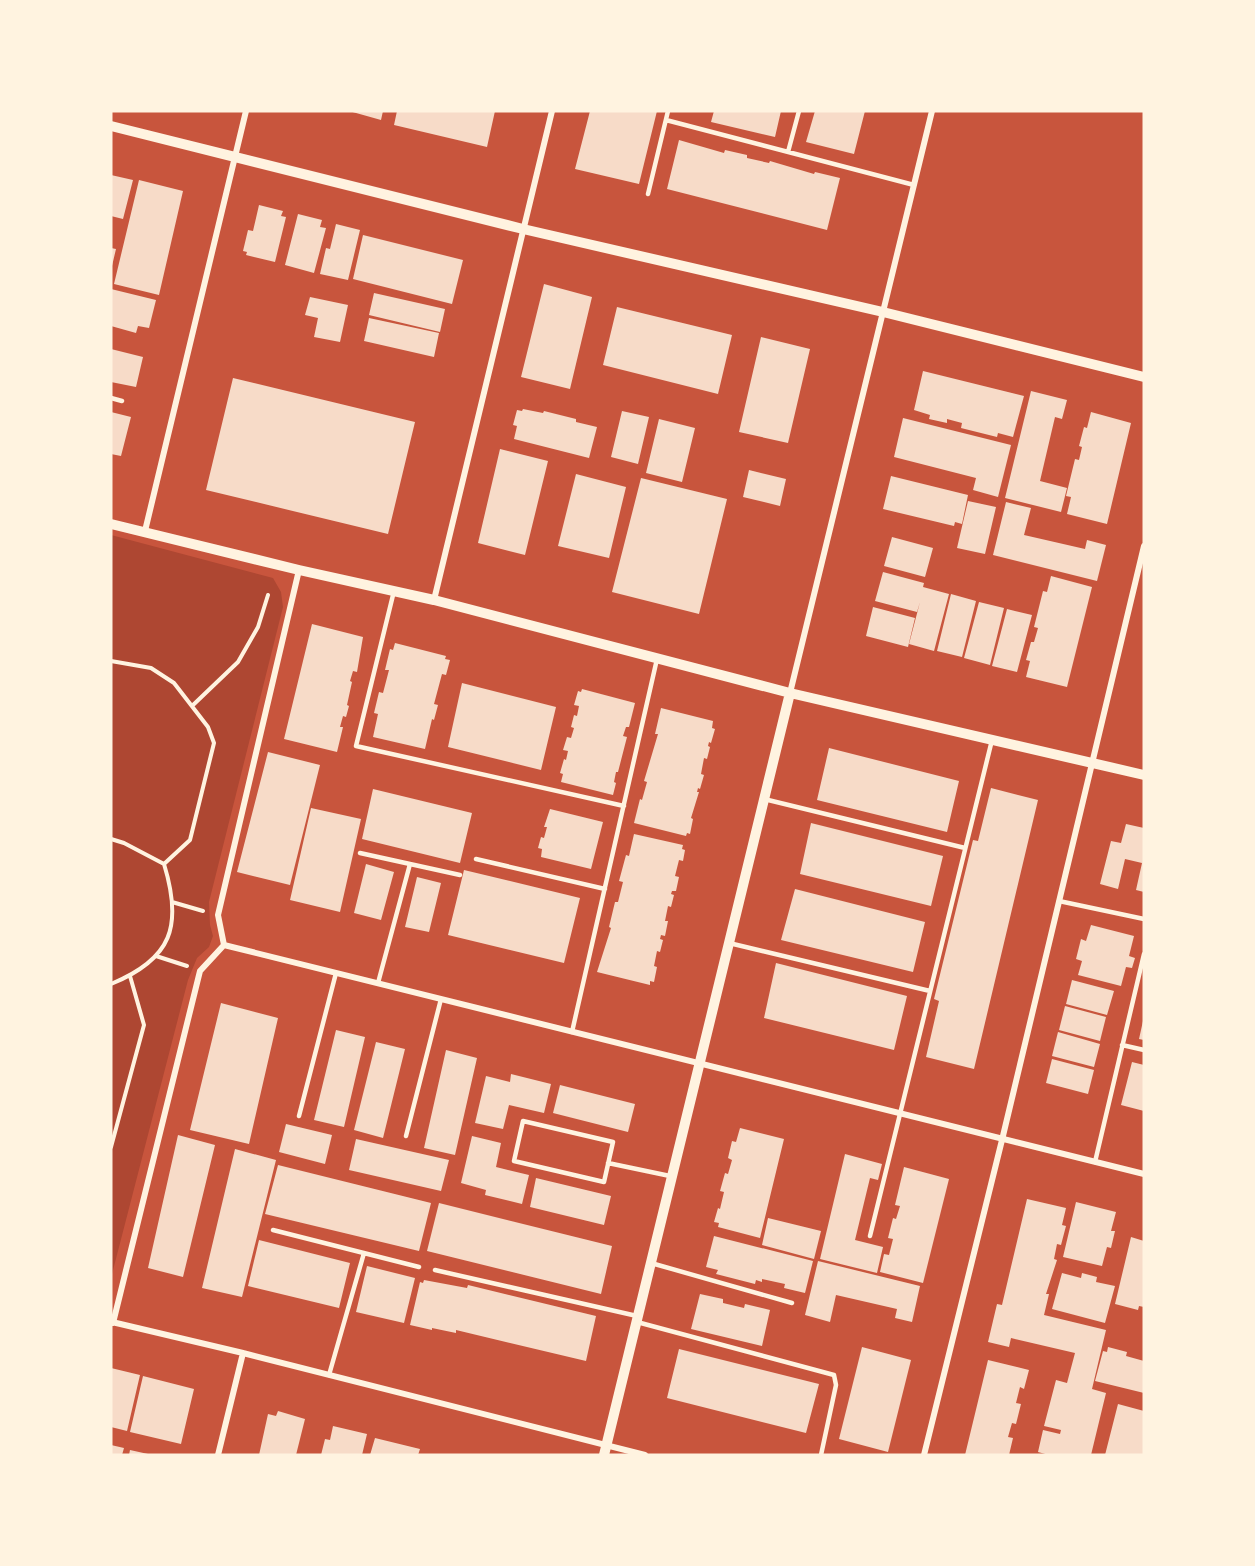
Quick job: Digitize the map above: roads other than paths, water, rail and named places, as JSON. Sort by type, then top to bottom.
[{"type":"street","points":[[145,531],[246,111]]},
{"type":"street","points":[[434,600],[552,111]]},
{"type":"street","points":[[605,1450],[932,111]]},
{"type":"street","points":[[111,126],[523,229],[883,312],[1144,377]]},
{"type":"street","points":[[111,524],[434,600],[790,693],[1144,775]]},
{"type":"street","points":[[924,1455],[1144,546]]},
{"type":"street","points":[[224,945],[218,915],[299,570]]},
{"type":"street","points":[[224,945],[200,971],[112,1323],[243,1353],[605,1450],[645,1455]]},
{"type":"street","points":[[224,945],[1144,1174]]},
{"type":"street","points":[[218,1455],[243,1353]]},
{"type":"lane","points":[[648,194],[668,111]]},
{"type":"lane","points":[[788,152],[799,111]]},
{"type":"lane","points":[[666,120],[914,185]]},
{"type":"lane","points":[[111,398],[122,400]]},
{"type":"lane","points":[[394,591],[356,746],[624,806]]},
{"type":"lane","points":[[572,1032],[657,658]]},
{"type":"lane","points":[[870,1236],[992,740]]},
{"type":"lane","points":[[764,798],[965,848]]},
{"type":"lane","points":[[360,853],[460,875]]},
{"type":"lane","points":[[476,859],[605,890]]},
{"type":"lane","points":[[378,983],[410,864]]},
{"type":"lane","points":[[1059,901],[1144,919]]},
{"type":"lane","points":[[729,943],[930,991]]},
{"type":"lane","points":[[1095,1162],[1144,954]]},
{"type":"lane","points":[[299,1116],[336,973]]},
{"type":"lane","points":[[406,1136],[441,999]]},
{"type":"lane","points":[[1122,1045],[1144,1050]]},
{"type":"lane","points":[[524,1121],[613,1142],[608,1163],[604,1182],[514,1161],[524,1121]]},
{"type":"lane","points":[[608,1163],[672,1177]]},
{"type":"lane","points":[[273,1230],[419,1267]]},
{"type":"lane","points":[[328,1375],[364,1253]]},
{"type":"lane","points":[[651,1263],[792,1303]]},
{"type":"lane","points":[[435,1270],[637,1319],[834,1375],[836,1385],[821,1455]]}]
